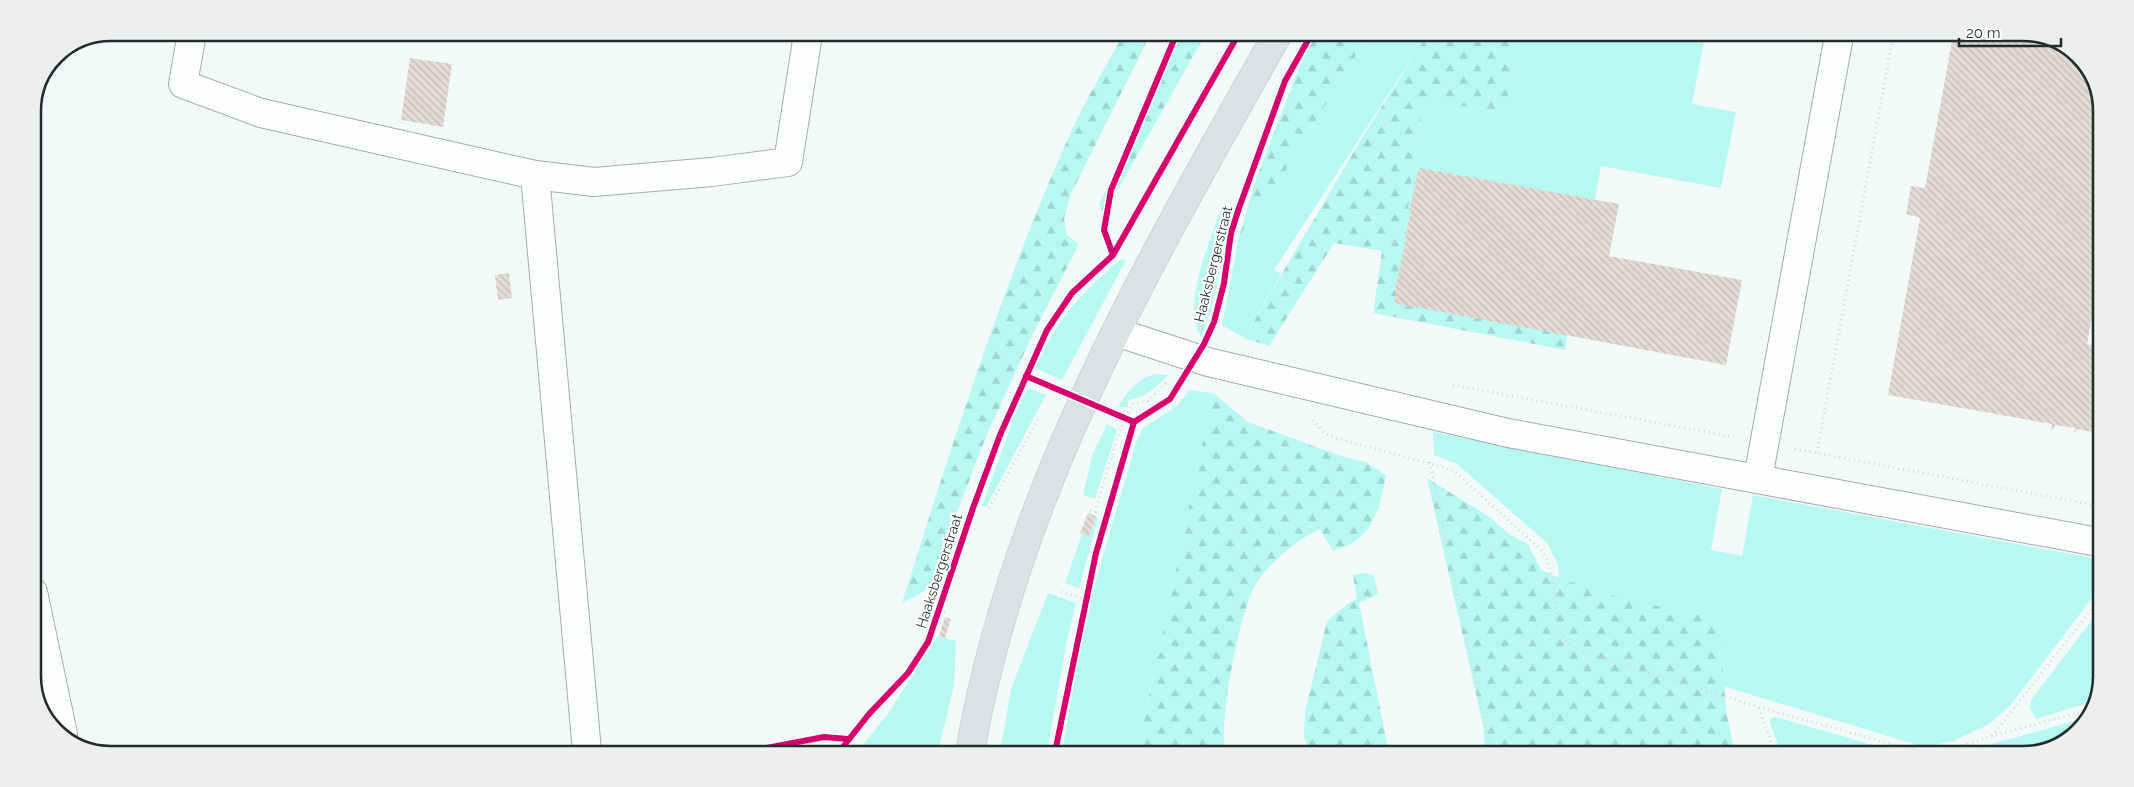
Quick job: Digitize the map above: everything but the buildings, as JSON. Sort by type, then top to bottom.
[{"type":"main road","points":[[971,746],[991,651],[1017,568],[1082,400],[1172,222],[1274,41]]},
{"type":"street","points":[[191,41],[183,84],[260,113],[535,175],[594,182],[712,172],[788,162],[807,41]]},
{"type":"street","points":[[1758,478],[1838,41]]},
{"type":"street","points":[[535,175],[586,746]]},
{"type":"street","points":[[1116,332],[1197,358],[1508,433],[2093,541]]},
{"type":"street","points":[[41,630],[61,724]]},
{"type":"path","points":[[1817,453],[1892,41]]},
{"type":"path","points":[[1090,511],[1094,512],[1132,404],[1148,401],[1170,379],[1182,380],[1197,358]]},
{"type":"path","points":[[1448,384],[2093,505]]},
{"type":"path","points":[[1082,400],[1134,422]]},
{"type":"path","points":[[989,508],[1042,412]]},
{"type":"path","points":[[1404,455],[1444,466],[1461,476],[1540,550],[1549,561],[1558,621],[1565,639],[1577,650],[1758,707],[1899,746]]},
{"type":"path","points":[[1430,462],[1490,746]]},
{"type":"path","points":[[1084,607],[1088,590]]},
{"type":"path","points":[[1061,592],[1085,599]]},
{"type":"path","points":[[1992,736],[2093,607]]},
{"type":"path","points":[[1758,707],[1772,746]]},
{"type":"path","points":[[1963,746],[1992,736],[2083,712]]},
{"type":"green space","points":[[1120,41],[1147,41],[1071,194],[1064,219],[1067,235],[1079,244],[1031,338],[986,437],[954,520],[938,579],[923,592],[902,603],[957,432],[996,319],[1039,207],[1069,137],[1091,92]]},
{"type":"green space","points":[[1179,41],[1202,41],[1103,216],[1099,204]]},
{"type":"green space","points":[[1310,41],[1364,41],[1278,183],[1239,236],[1257,176]]},
{"type":"green space","points":[[1364,41],[1423,41],[1274,270],[1281,274],[1244,338],[1222,325],[1239,236],[1278,183]]},
{"type":"green space","points":[[1423,41],[1517,41],[1505,114],[1423,98],[1405,231],[1570,323],[1565,350],[1373,313],[1382,251],[1334,243],[1269,346],[1244,338],[1362,138]]},
{"type":"green space","points":[[1517,41],[1704,41],[1692,104],[1736,112],[1721,188],[1601,166],[1586,249],[1405,231],[1423,97],[1505,114]]},
{"type":"green space","points":[[1222,206],[1227,215],[1217,284],[1210,314],[1201,336],[1195,324],[1196,290],[1205,253]]},
{"type":"green space","points":[[1121,259],[1126,260],[1062,380],[1035,368],[1052,335],[1071,308],[1093,284]]},
{"type":"green space","points":[[1157,374],[1168,375],[1146,394],[1128,400],[1128,407],[1118,407],[1130,390],[1139,382],[1144,378]]},
{"type":"green space","points":[[1028,388],[1046,395],[986,507],[982,506],[1015,414]]},
{"type":"green space","points":[[1189,390],[1213,393],[1138,746],[1063,746],[1082,637],[1099,569],[1137,440],[1143,428],[1177,406]]},
{"type":"green space","points":[[1213,393],[1248,422],[1341,456],[1365,462],[1386,475],[1378,510],[1370,525],[1356,541],[1333,551],[1320,529],[1287,550],[1259,579],[1252,592],[1238,636],[1228,691],[1225,746],[1138,746]]},
{"type":"green space","points":[[1107,424],[1117,430],[1095,499],[1083,495],[1092,456]]},
{"type":"green space","points":[[1433,432],[1722,489],[1711,550],[1742,556],[1753,495],[2093,558],[2093,597],[2011,705],[1988,725],[1953,741],[1921,746],[1620,655],[1562,631],[1558,564],[1547,543],[1457,464],[1434,455]]},
{"type":"green space","points":[[1427,478],[1491,518],[1509,534],[1528,544],[1541,570],[1584,587],[1651,605],[1719,619],[1726,710],[1733,746],[1484,746],[1483,725]]},
{"type":"green space","points":[[1096,516],[1098,518],[1079,588],[1065,583],[1082,534],[1089,536]]},
{"type":"green space","points":[[1365,573],[1374,575],[1378,594],[1359,603],[1388,746],[1307,746],[1304,737],[1305,712],[1327,621],[1350,602],[1357,599],[1353,575]]},
{"type":"green space","points":[[1048,593],[1076,603],[1067,640],[1048,746],[1001,746],[1011,689]]},
{"type":"green space","points":[[2093,619],[2093,675],[2087,703],[2036,719],[2030,708],[2031,700]]},
{"type":"green space","points":[[938,636],[956,641],[954,685],[939,746],[862,746],[887,715]]},
{"type":"green space","points":[[1775,717],[1877,746],[1779,746],[1770,724],[1770,719]]},
{"type":"green space","points":[[2076,721],[2061,734],[2045,742],[2022,746],[1987,746]]},
{"type":"cycle path","points":[[1113,255],[1104,230],[1111,190],[1173,41]]},
{"type":"cycle path","name":"Haaksbergerstraat","points":[[844,746],[869,714],[908,673],[928,642],[973,508],[1000,435],[1047,330],[1072,293],[1113,255],[1235,41]]},
{"type":"cycle path","name":"Haaksbergerstraat","points":[[1056,746],[1096,553],[1134,422],[1170,399],[1204,344],[1214,322],[1224,283],[1231,233],[1239,208],[1285,81],[1308,41]]},
{"type":"cycle path","points":[[1026,376],[1134,422]]},
{"type":"cycle path","points":[[777,746],[824,737],[848,739]]}]
